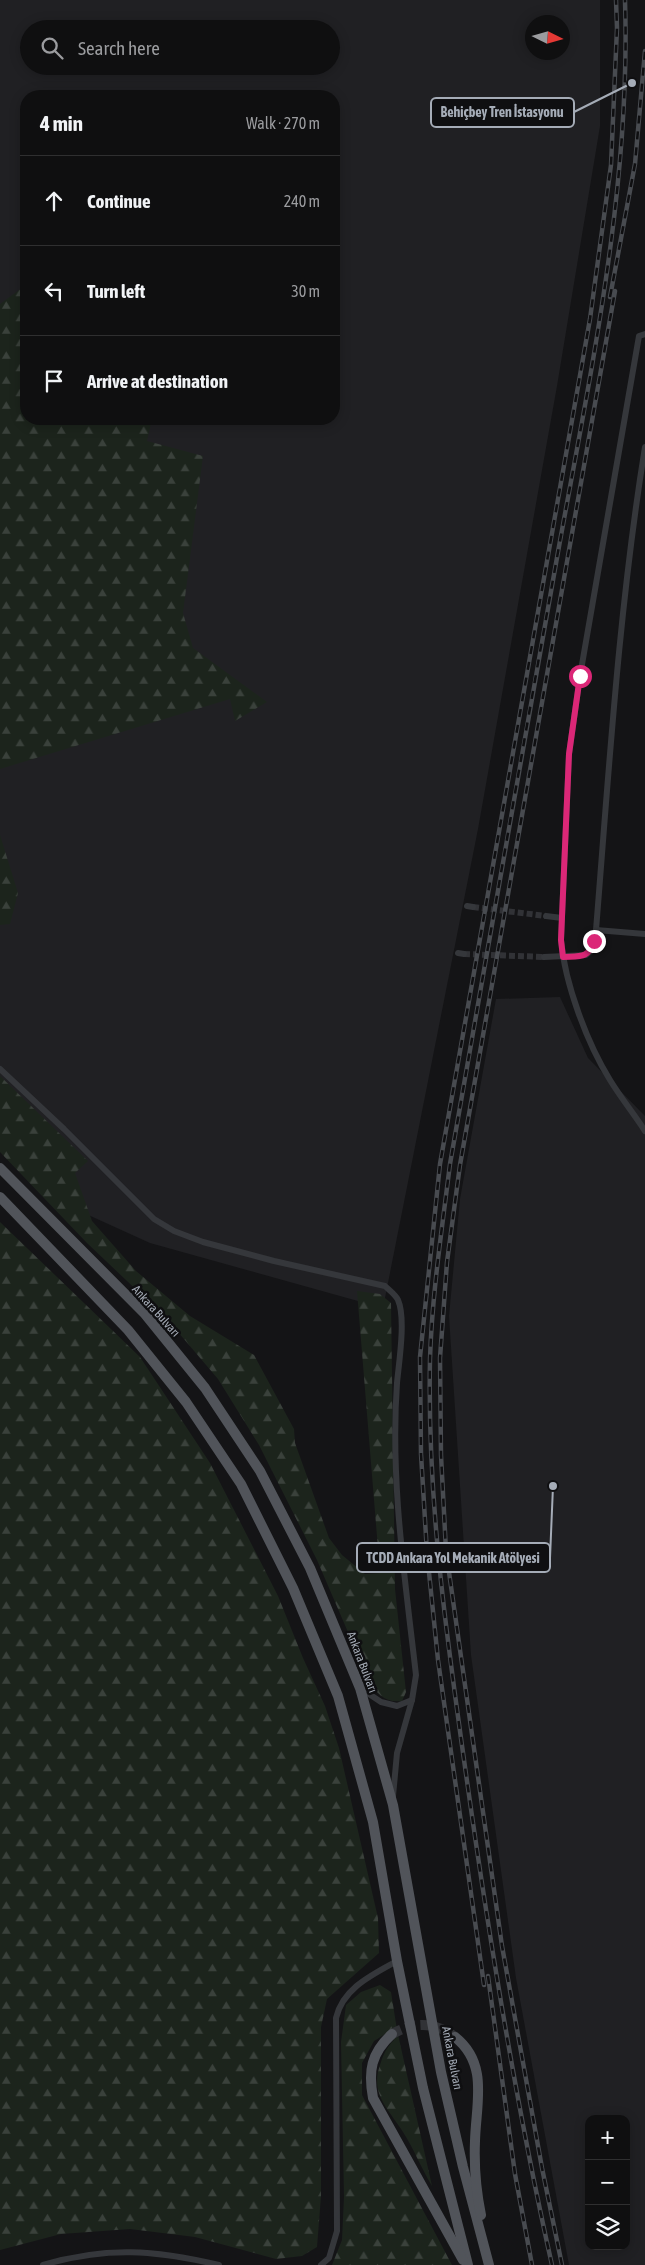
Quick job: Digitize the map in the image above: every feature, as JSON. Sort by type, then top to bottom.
[{"type":"main road","name":"Ankara Bulvarı","points":[[0,1168],[145,1314],[205,1388],[260,1471],[306,1559],[360,1688],[392,1805],[441,2072],[463,2167],[489,2265]]},
{"type":"main road","points":[[0,1197],[128,1330],[186,1402],[241,1484],[293,1588],[338,1696],[373,1822],[397,1962],[423,2088],[467,2265]]},
{"type":"main road","points":[[392,2034],[376,2052],[370,2083],[373,2098],[467,2265]]},
{"type":"main road","points":[[455,2036],[466,2046],[477,2068],[475,2163],[480,2212],[489,2265]]},
{"type":"street","points":[[645,334],[639,336],[580,676],[569,754],[562,918],[563,957],[591,1042],[610,1079],[645,1131]]},
{"type":"street","points":[[544,957],[586,955],[591,951],[596,930],[618,665],[634,515],[645,447]]},
{"type":"street","points":[[546,916],[562,918]]},
{"type":"street","points":[[596,930],[645,934]]},
{"type":"street","points":[[0,1069],[64,1129],[154,1219],[174,1231],[202,1242],[274,1261],[386,1286],[398,1299],[402,1326],[397,1390],[396,1462],[400,1532],[416,1675],[412,1700],[397,1754],[392,1805]]},
{"type":"street","points":[[360,1688],[381,1702],[396,1706],[412,1700]]},
{"type":"street","points":[[321,2265],[329,2258],[338,2231],[336,2018],[339,2006],[361,1981],[397,1962]]},
{"type":"street","points":[[43,2265],[94,2254],[132,2251],[175,2256],[218,2265]]},
{"type":"shaded area","points":[[0,0],[600,0],[600,126],[557,386],[478,829],[383,1308],[150,1243],[84,1213],[0,1123]]},
{"type":"shaded area","points":[[560,997],[588,1058],[645,1116],[645,2265],[569,2265],[516,1978],[471,1655],[449,1316],[460,1199],[496,999]]},
{"type":"green space","points":[[20,289],[20,425],[151,425],[147,441],[203,456],[183,613],[193,648],[267,702],[235,721],[230,699],[0,769],[0,304]]},
{"type":"green space","points":[[0,835],[18,893],[10,924],[0,925]]},
{"type":"green space","points":[[0,1076],[88,1161],[75,1173],[92,1221],[136,1271],[190,1316],[254,1355],[294,1429],[295,1443],[329,1538],[342,1555],[365,1574],[380,1573],[357,1291],[380,1294],[391,1303],[395,1589],[406,1692],[402,1701],[391,1701],[382,1697],[369,1681],[317,1560],[259,1445],[218,1379],[166,1318],[87,1243],[0,1152]]},
{"type":"green space","points":[[0,1222],[140,1357],[210,1463],[278,1596],[325,1706],[339,1748],[378,1918],[379,1953],[327,1999],[321,2027],[321,2196],[317,2247],[302,2256],[276,2259],[195,2237],[130,2229],[61,2234],[0,2250]]},
{"type":"green space","points":[[380,1985],[391,1992],[397,2030],[432,2186],[407,2138],[386,2107],[378,2091],[377,2082],[381,2062],[386,2050],[394,2040],[390,2031],[374,2041],[362,2063],[362,2095],[452,2265],[332,2265],[342,2240],[344,2197],[341,2042],[346,2005],[361,1992]]},
{"type":"tunnel","points":[[473,907],[546,916]]},
{"type":"tunnel","points":[[464,954],[544,957]]},
{"type":"tunnel","points":[[392,2034],[408,2027],[424,2025],[439,2028],[455,2037]]},
{"type":"railway","points":[[484,1985],[438,1660],[427,1553],[421,1454],[420,1357],[440,1164],[590,319],[611,165],[617,28],[616,0]]},
{"type":"railway","points":[[552,2265],[527,2145],[505,2024],[452,1676],[435,1518],[430,1412],[430,1359],[435,1286],[450,1164],[606,278],[622,139],[625,70],[625,0]]},
{"type":"railway","points":[[610,297],[635,164],[645,51]]},
{"type":"railway","points":[[562,2265],[542,2168],[502,1946],[446,1551],[441,1455],[440,1358],[447,1262],[460,1165],[615,291]]},
{"type":"railway","points":[[488,1976],[515,2174],[532,2265]]},
{"type":"place","name":"Behiçbey Tren İstasyonu","points":[[632,83]]},
{"type":"place","name":"TCDD Ankara Yol Mekanik Atölyesi","points":[[553,1486]]},
{"type":"route","points":[[580,676],[569,754],[565,814],[561,940],[563,957],[586,955],[591,951],[594,941]]}]
